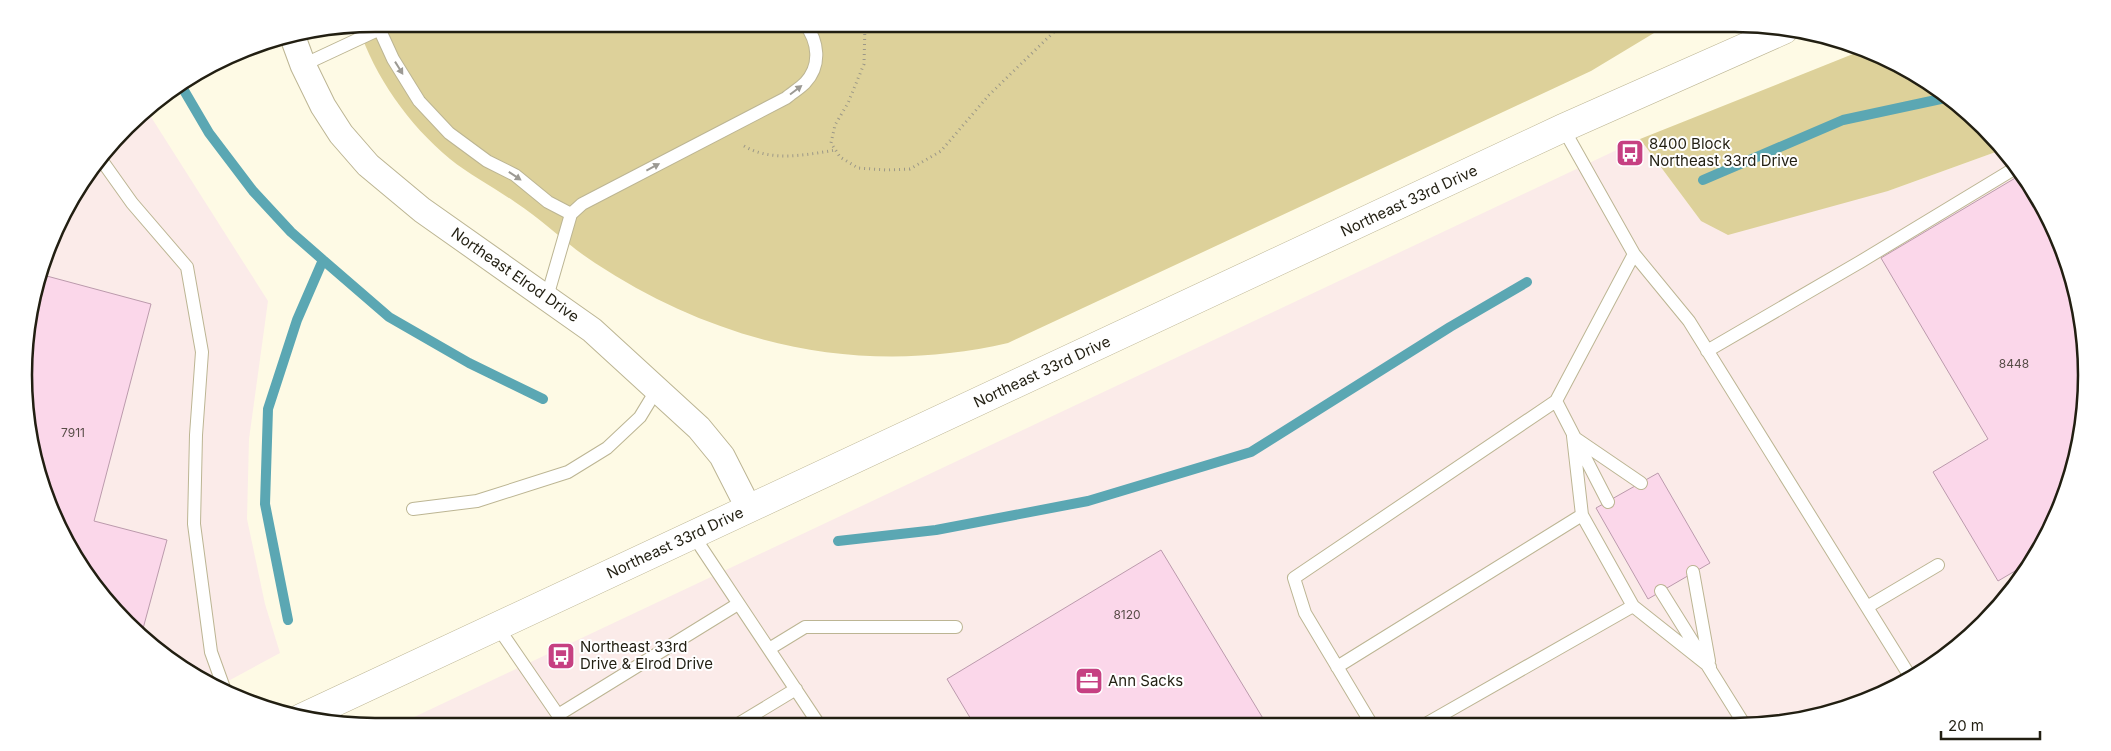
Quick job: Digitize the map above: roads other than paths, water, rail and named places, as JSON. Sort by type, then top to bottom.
[{"type":"main road","name":"Northeast 33rd Drive","points":[[313,713],[1564,128],[1774,34]]},
{"type":"street","name":"Northeast Elrod Drive","points":[[295,42],[303,65],[323,106],[342,134],[368,165],[422,210],[592,330],[699,428],[722,456],[749,509]]},
{"type":"lane","points":[[303,65],[366,32]]},
{"type":"lane","points":[[381,32],[394,59],[419,101],[449,133],[487,160],[515,175],[548,202],[571,214]]},
{"type":"lane","points":[[547,297],[571,214],[582,204],[786,98],[806,82],[815,66],[817,48],[811,32]]},
{"type":"lane","points":[[1564,128],[1634,254],[1688,321],[1908,673]]},
{"type":"lane","points":[[105,165],[132,203],[188,267],[202,352],[196,435],[194,524],[211,652],[222,682]]},
{"type":"lane","points":[[1707,351],[1860,262],[2011,171]]},
{"type":"lane","points":[[1368,718],[1305,613],[1294,578],[1556,401],[1634,254]]},
{"type":"lane","points":[[413,509],[478,501],[568,472],[607,448],[633,424],[640,417],[657,389]]},
{"type":"lane","points":[[1556,401],[1608,502]]},
{"type":"lane","points":[[1573,436],[1641,483]]},
{"type":"lane","points":[[1573,436],[1582,515],[1633,606],[1710,667]]},
{"type":"lane","points":[[1337,667],[1582,515]]},
{"type":"lane","points":[[693,535],[815,718]]},
{"type":"lane","points":[[1866,607],[1938,565]]},
{"type":"lane","points":[[1694,572],[1710,667]]},
{"type":"lane","points":[[1661,591],[1740,718]]},
{"type":"lane","points":[[564,718],[738,604]]},
{"type":"lane","points":[[1436,718],[1633,606]]},
{"type":"lane","points":[[497,626],[557,718]]},
{"type":"lane","points":[[769,649],[805,627],[956,627]]},
{"type":"lane","points":[[748,718],[796,689]]},
{"type":"waterway","points":[[184,91],[209,133],[253,191],[291,232],[389,317],[469,363],[543,399]]},
{"type":"waterway","points":[[1703,180],[1843,120],[1939,99]]},
{"type":"waterway","points":[[288,620],[265,504],[268,409],[297,320],[323,260]]},
{"type":"waterway","points":[[838,541],[936,530],[1088,501],[1251,452],[1450,327],[1527,282]]},
{"type":"place","name":"8400 Block Northeast 33rd Drive","points":[[1630,153]]},
{"type":"place","name":"Northeast 33rd Drive & Elrod Drive","points":[[561,656]]},
{"type":"place","name":"Ann Sacks","points":[[1089,681]]}]
